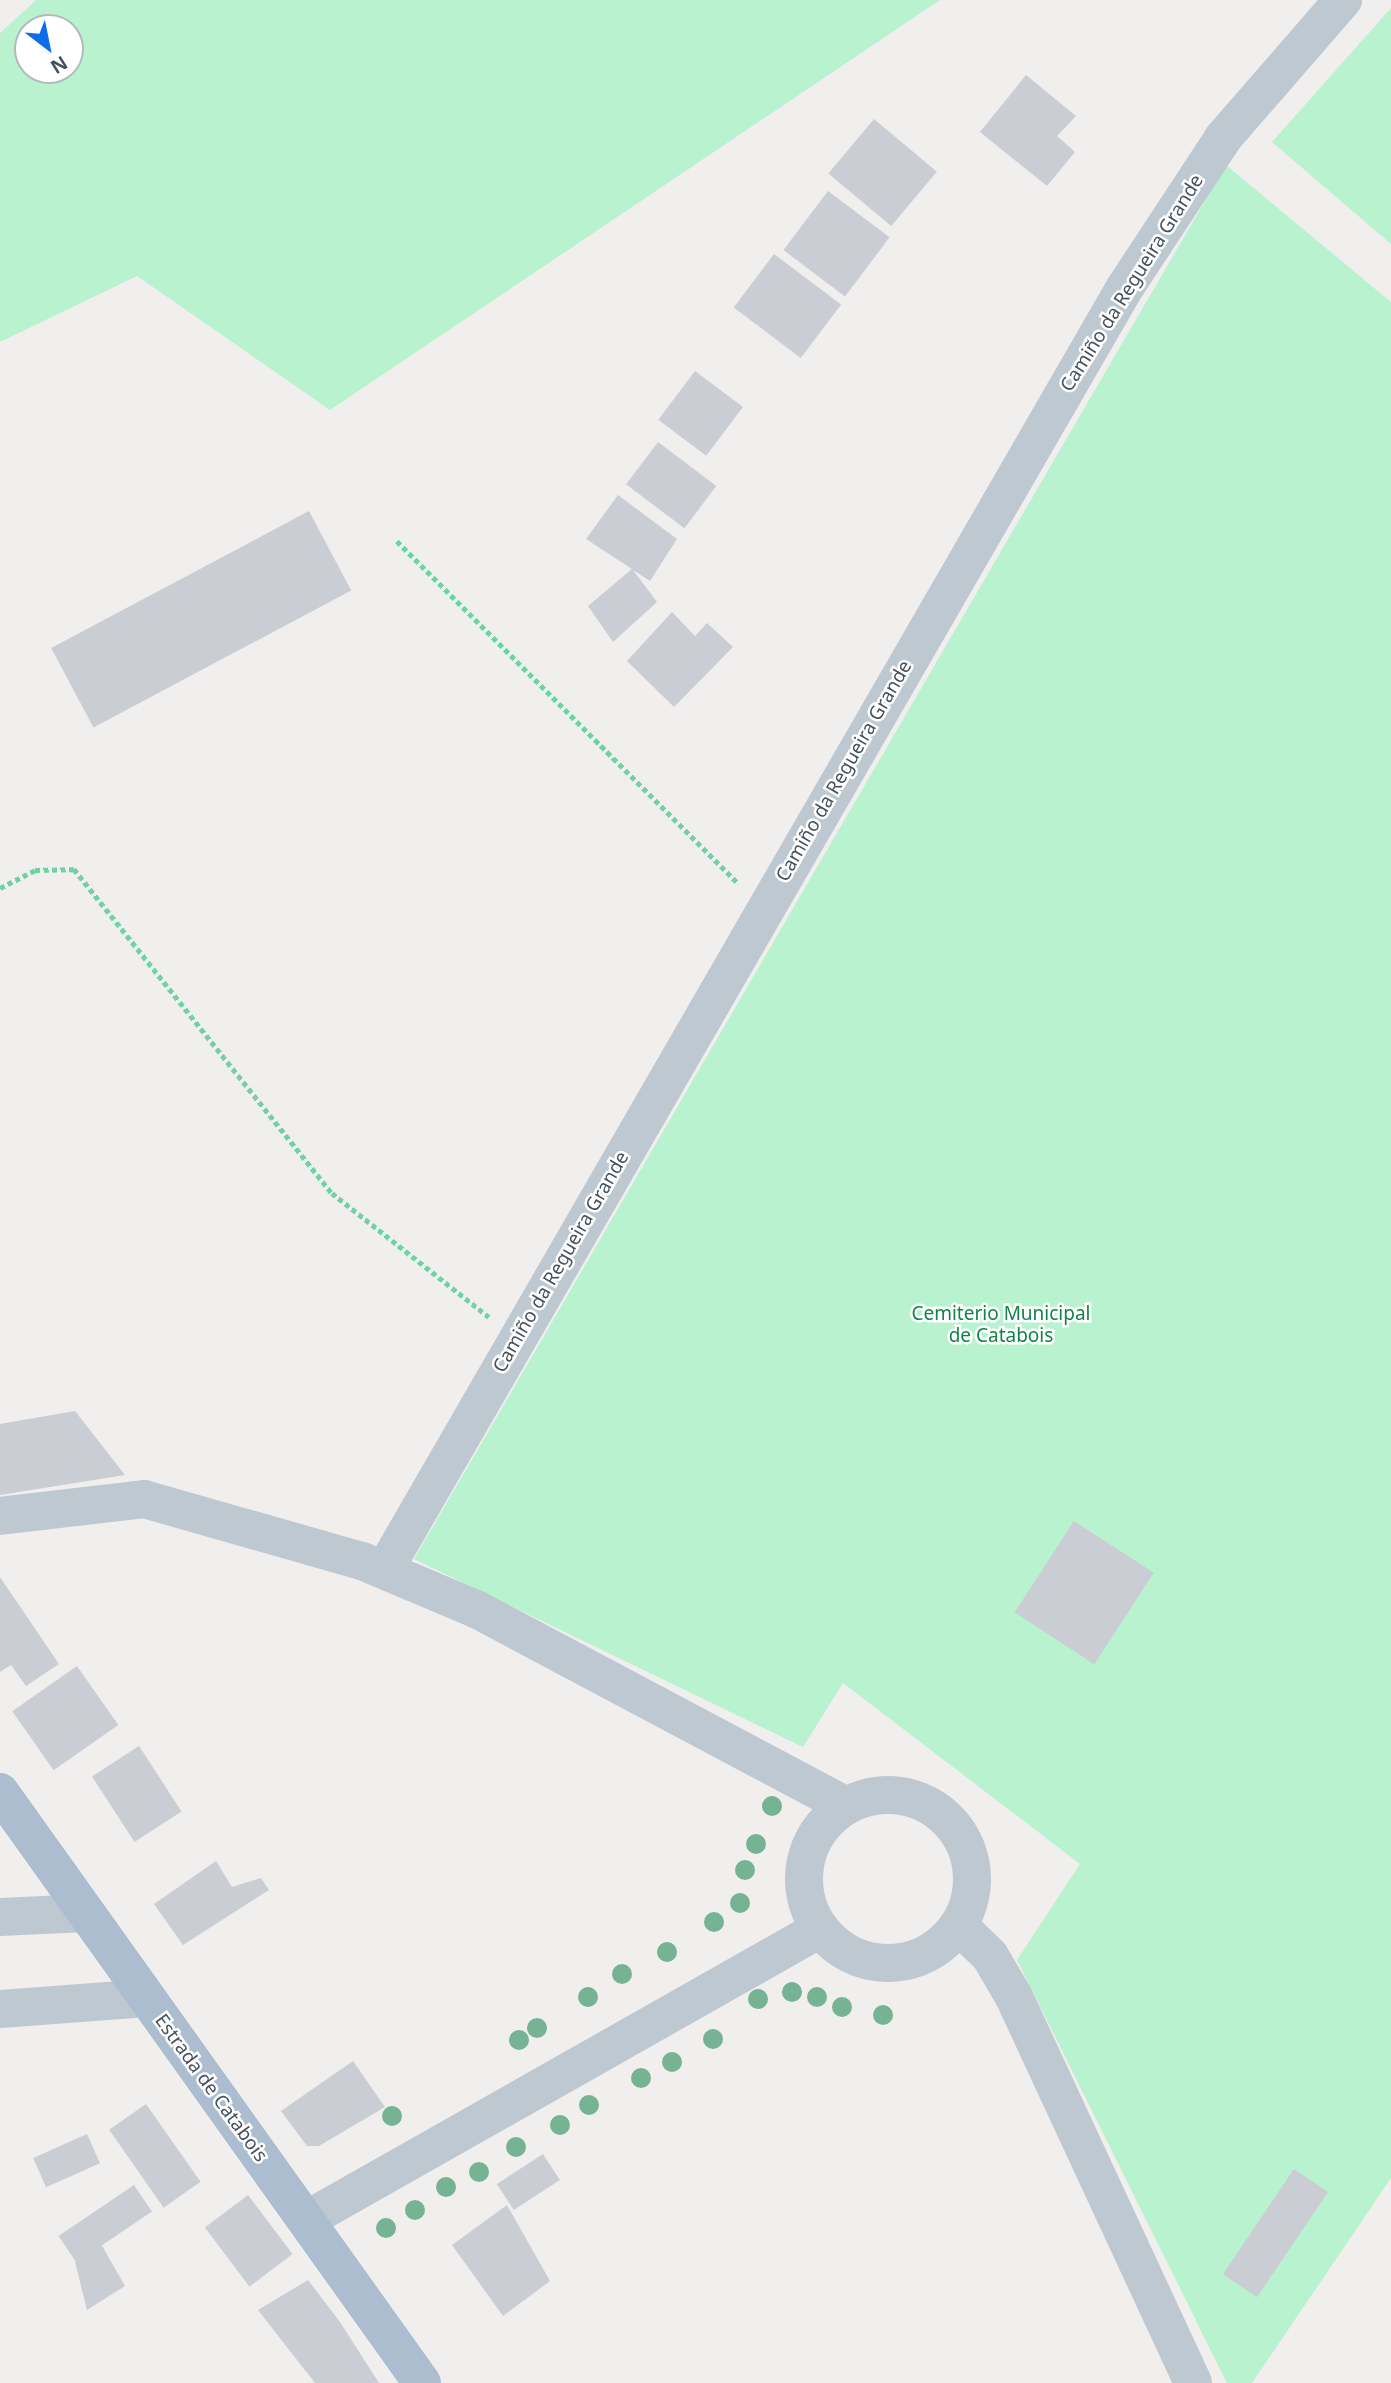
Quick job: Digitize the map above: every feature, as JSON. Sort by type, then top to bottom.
[{"type":"main road","name":"Estrada de Catabois","points":[[0,1792],[422,2383]]},
{"type":"street","name":"Camiño da Regueira Grande","points":[[385,1569],[1124,289],[1223,138],[1343,0]]},
{"type":"street","points":[[0,1516],[144,1499],[385,1569],[478,1610],[846,1806]]},
{"type":"street","points":[[874,1796],[903,1796],[950,1821],[973,1869],[959,1926],[940,1946],[906,1962],[877,1963],[852,1955],[820,1929],[806,1900],[810,1849],[846,1806],[874,1796]]},
{"type":"street","points":[[0,1917],[86,1913]]},
{"type":"street","points":[[959,1926],[990,1956],[1014,1997],[1192,2383]]},
{"type":"street","points":[[306,2220],[820,1929]]},
{"type":"street","points":[[0,2009],[147,1998]]},
{"type":"path","points":[[397,541],[764,909]]},
{"type":"path","points":[[0,888],[35,870],[74,869],[332,1193],[517,1340]]},
{"type":"green space","points":[[36,0],[940,0],[330,410],[137,276],[0,342],[0,33],[14,20],[14,84],[84,84],[84,14],[21,14]]},
{"type":"green space","points":[[1391,8],[1391,244],[1272,142]]},
{"type":"green space","name":"Cemiterio Municipal de Catabois","points":[[1226,165],[1391,302],[1391,2178],[1252,2383],[1227,2383],[1017,1960],[1080,1864],[843,1683],[803,1747],[414,1559]]},
{"type":"building","points":[[1026,75],[1076,116],[1057,136],[1075,152],[1047,186],[980,132]]},
{"type":"building","points":[[874,119],[937,172],[891,226],[828,173]]},
{"type":"building","points":[[828,191],[889,237],[845,296],[783,250]]},
{"type":"building","points":[[774,254],[841,305],[801,358],[734,308]]},
{"type":"building","points":[[695,371],[743,407],[706,456],[658,420]]},
{"type":"building","points":[[658,442],[716,486],[684,528],[626,484]]},
{"type":"building","points":[[618,495],[677,539],[650,581],[633,570],[657,602],[613,642],[588,606],[632,569],[586,539]]},
{"type":"building","points":[[309,511],[351,590],[93,728],[51,648]]},
{"type":"building","points":[[672,612],[695,636],[707,623],[733,647],[674,707],[627,661]]},
{"type":"building","points":[[75,1411],[125,1475],[0,1495],[0,1424]]},
{"type":"building","points":[[1074,1521],[1154,1573],[1094,1664],[1015,1612]]},
{"type":"building","points":[[0,1577],[59,1664],[26,1686],[11,1665],[0,1672]]},
{"type":"building","points":[[77,1666],[118,1725],[54,1770],[12,1711]]},
{"type":"building","points":[[139,1746],[181,1811],[135,1842],[92,1776]]},
{"type":"building","points":[[216,1861],[232,1887],[261,1878],[269,1890],[183,1945],[154,1904]]},
{"type":"building","points":[[353,2061],[385,2107],[319,2146],[307,2146],[281,2111]]},
{"type":"building","points":[[146,2104],[200,2182],[164,2208],[109,2130]]},
{"type":"building","points":[[87,2134],[100,2163],[46,2187],[33,2158]]},
{"type":"building","points":[[543,2154],[560,2180],[514,2210],[497,2184]]},
{"type":"building","points":[[1294,2169],[1328,2192],[1257,2297],[1223,2274]]},
{"type":"building","points":[[134,2185],[152,2212],[76,2262],[59,2236]]},
{"type":"building","points":[[248,2195],[293,2254],[249,2287],[205,2227]]},
{"type":"building","points":[[507,2205],[550,2281],[503,2316],[452,2245]]},
{"type":"building","points":[[101,2244],[125,2286],[87,2310],[75,2262]]},
{"type":"building","points":[[308,2280],[340,2322],[379,2383],[315,2383],[258,2310]]}]
